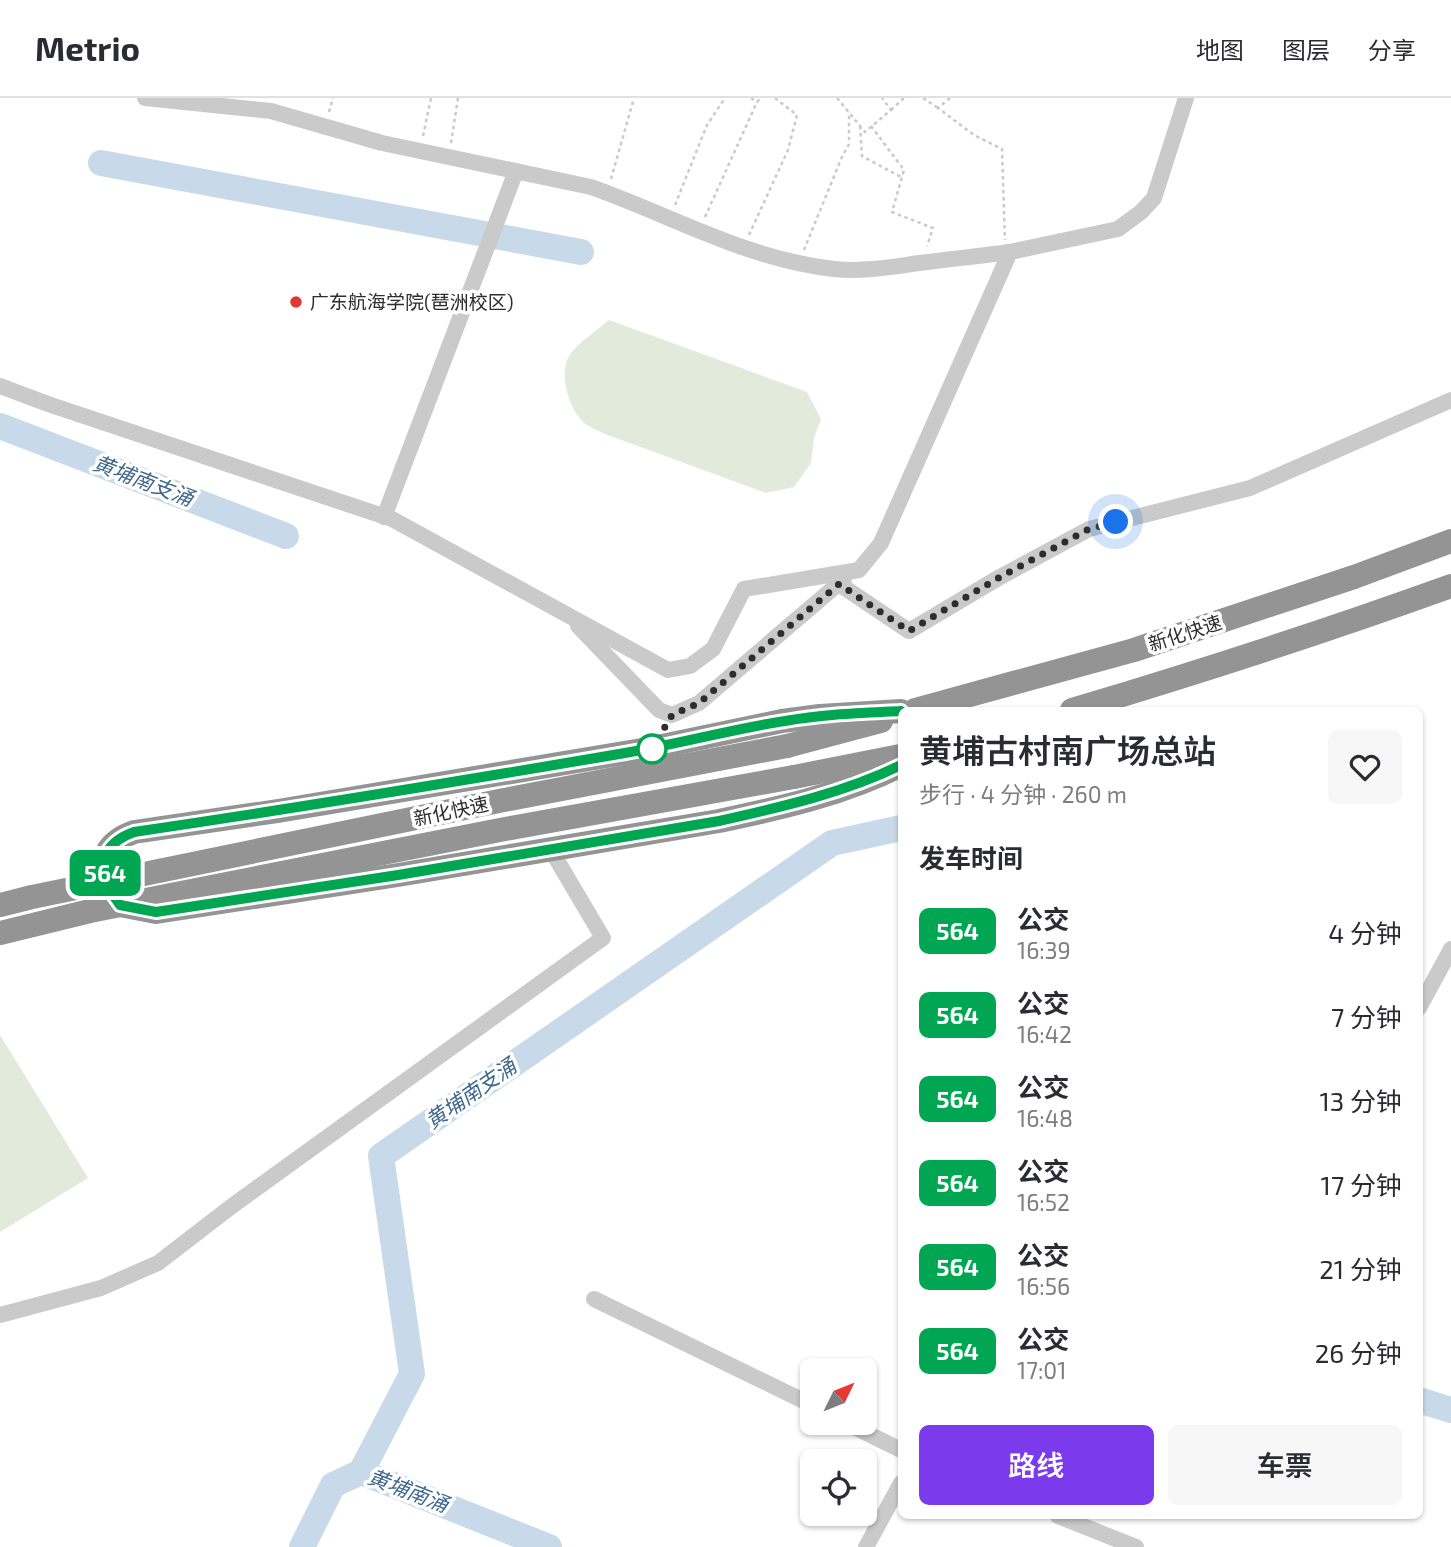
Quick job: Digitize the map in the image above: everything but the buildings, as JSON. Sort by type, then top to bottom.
[{"type":"highway","name":"新化快速","points":[[927,707],[1134,650],[1354,577],[1451,541]]},
{"type":"highway","points":[[1082,707],[1221,665],[1451,586]]},
{"type":"highway","points":[[898,712],[782,721],[581,761],[134,832],[120,837],[111,845],[105,856],[104,866],[107,886],[120,905],[156,912],[551,849],[755,813],[846,788],[898,766]]},
{"type":"highway","name":"新化快速","points":[[0,905],[485,803],[787,746],[838,734],[898,713]]},
{"type":"highway","name":"新化快速","points":[[0,933],[89,911],[505,829],[898,757]]},
{"type":"street","points":[[145,98],[271,111],[382,143],[591,187],[743,248],[786,261],[836,269],[871,270],[1007,252],[1118,229],[1141,212],[1154,198],[1186,98]]},
{"type":"street","points":[[384,517],[516,172]]},
{"type":"street","points":[[0,386],[392,519],[668,670],[690,666],[713,649],[744,589],[859,570],[881,543],[1007,252]]},
{"type":"street","points":[[839,584],[909,631],[1000,577],[1089,529],[1250,488],[1451,400]]},
{"type":"street","points":[[566,614],[659,710],[672,715],[699,703],[852,571]]},
{"type":"street","points":[[0,1315],[102,1288],[158,1263],[232,1206],[603,937],[551,849]]},
{"type":"street","points":[[1423,1000],[1451,949]]},
{"type":"street","points":[[594,1298],[800,1399]]},
{"type":"street","points":[[870,1435],[898,1449]]},
{"type":"street","points":[[866,1547],[898,1488]]},
{"type":"street","points":[[1066,1519],[1136,1547]]},
{"type":"path","points":[[419,151],[431,98]]},
{"type":"path","points":[[449,157],[458,98]]},
{"type":"path","points":[[607,192],[634,98]]},
{"type":"path","points":[[670,218],[707,125],[725,98]]},
{"type":"path","points":[[751,98],[757,102]]},
{"type":"path","points":[[699,231],[761,98]]},
{"type":"path","points":[[743,248],[788,150],[797,115],[775,98]]},
{"type":"path","points":[[837,98],[865,132],[904,98]]},
{"type":"path","points":[[882,98],[891,110]]},
{"type":"path","points":[[923,98],[974,135],[1002,149],[1007,252]]},
{"type":"path","points":[[938,108],[950,98]]},
{"type":"path","points":[[799,263],[849,144],[849,113]]},
{"type":"path","points":[[860,126],[862,156],[902,177]]},
{"type":"path","points":[[871,126],[904,170],[892,212],[933,228],[922,263]]},
{"type":"green space","points":[[609,320],[807,392],[821,419],[814,438],[811,463],[794,487],[766,493],[605,434],[583,422],[568,396],[565,377],[567,360],[578,345]]},
{"type":"green space","points":[[0,1035],[88,1178],[0,1232]]},
{"type":"waterway","points":[[101,163],[581,252]]},
{"type":"waterway","name":"黄埔南支涌","points":[[0,426],[286,536]]},
{"type":"waterway","name":"黄埔南支涌","points":[[361,1472],[412,1374],[381,1156],[832,843],[898,829]]},
{"type":"waterway","points":[[1423,1401],[1451,1410]]},
{"type":"waterway","name":"黄埔南涌","points":[[302,1547],[333,1485],[361,1472],[549,1547]]},
{"type":"bus line","name":"564","points":[[898,711],[850,713],[782,721],[567,763],[134,832],[120,837],[111,845],[105,856],[104,866],[107,886],[120,905],[156,912],[719,821],[834,792],[898,766]]},
{"type":"place","name":"广东航海学院(琶洲校区)","points":[[296,302]]},
{"type":"route","points":[[652,749],[672,715],[699,703],[839,584],[909,631],[1000,577],[1089,529],[1116,522]]}]
